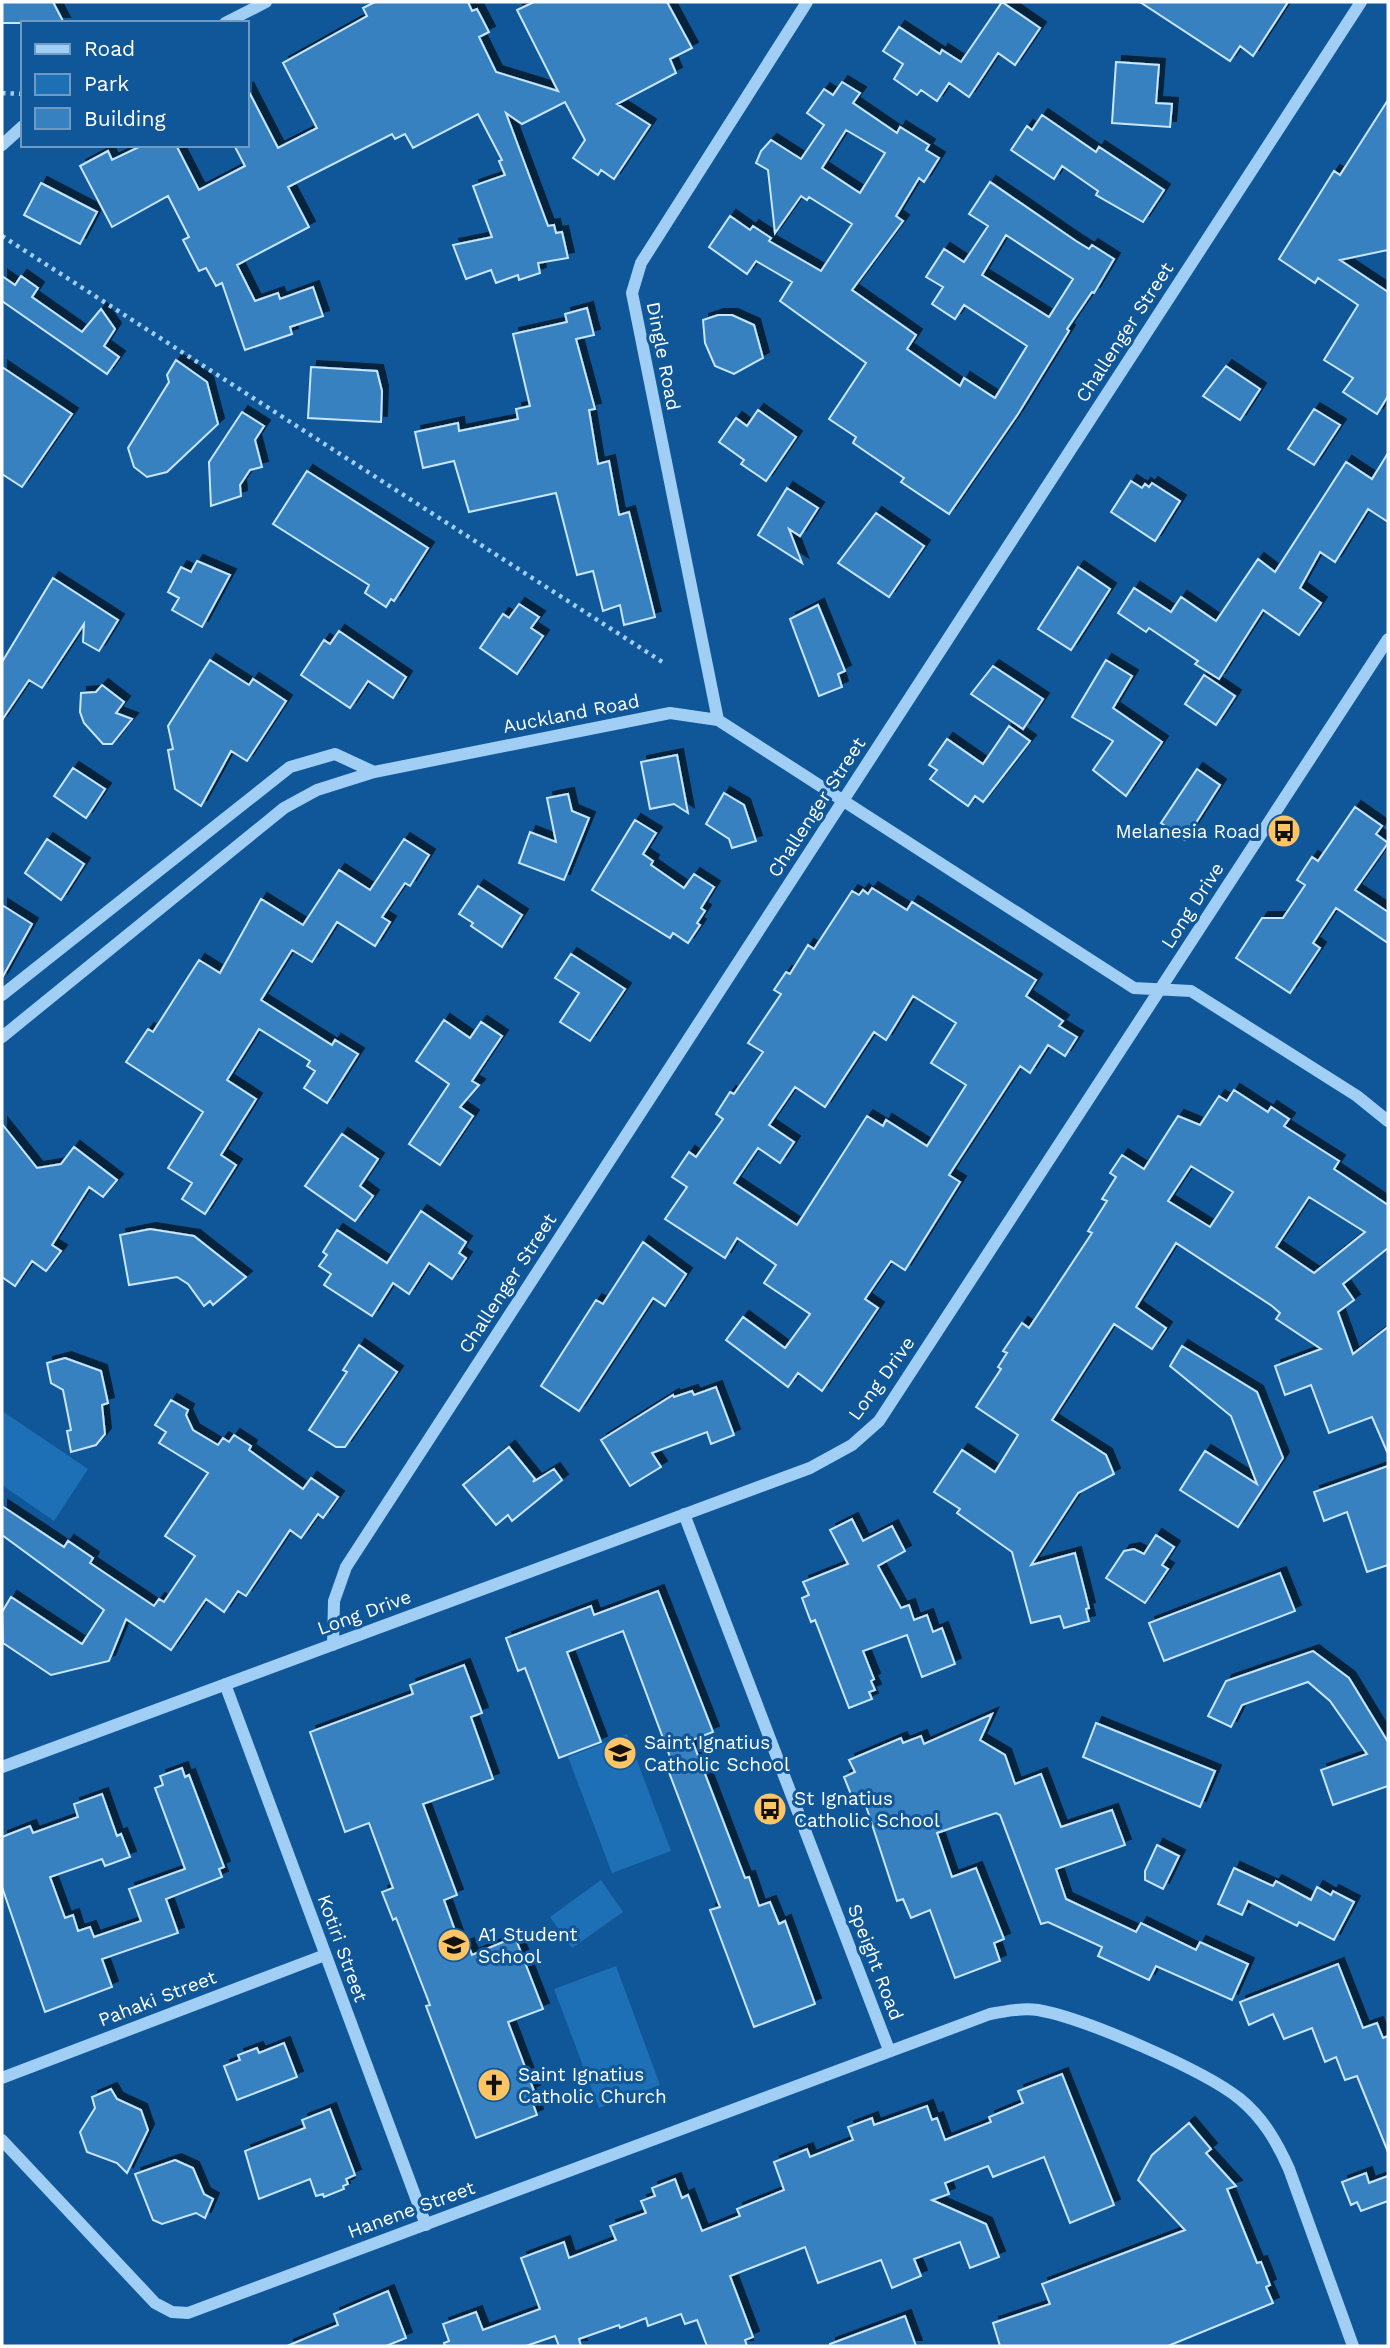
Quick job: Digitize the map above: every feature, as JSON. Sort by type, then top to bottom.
[{"type":"street","points":[[229,21],[266,2]]},
{"type":"street","name":"Dingle Road","points":[[718,720],[632,293],[640,263],[807,2]]},
{"type":"street","name":"Challenger Street","points":[[333,1644],[334,1601],[346,1567],[1361,2]]},
{"type":"street","points":[[2,145],[21,128]]},
{"type":"street","name":"Long Drive","points":[[2,1767],[810,1468],[852,1445],[879,1421],[1388,639]]},
{"type":"street","name":"Auckland Road","points":[[2,1037],[284,808],[317,790],[374,772],[670,713],[718,720],[1134,988],[1159,990]]},
{"type":"street","points":[[2,995],[290,767],[335,754],[374,772]]},
{"type":"street","points":[[1159,990],[1191,991],[1357,1096],[1388,1121]]},
{"type":"street","name":"Speight Road","points":[[684,1514],[889,2050],[990,2014],[1035,2010],[1076,2020],[1215,2082],[1262,2120],[1278,2142],[1350,2345]]},
{"type":"street","name":"Kotiri Street","points":[[225,1684],[426,2225]]},
{"type":"street","name":"Pahaki Street","points":[[2,2078],[326,1955]]},
{"type":"street","name":"Hanene Street","points":[[2,2140],[155,2303],[172,2312],[188,2313],[889,2050]]},
{"type":"path","points":[[2,93],[21,94]]},
{"type":"path","points":[[2,236],[664,663]]},
{"type":"green space","points":[[2,1411],[88,1469],[54,1521],[2,1485]]},
{"type":"green space","points":[[627,1734],[671,1851],[612,1873],[568,1757]]},
{"type":"green space","points":[[601,1880],[623,1912],[572,1948],[550,1917]]},
{"type":"green space","points":[[616,1966],[660,2085],[599,2108],[554,1989]]},
{"type":"building","points":[[2,2],[53,2],[63,21],[21,21],[2,23]]},
{"type":"building","points":[[375,2],[468,2],[472,11],[477,9],[489,32],[479,37],[496,72],[558,91],[517,10],[534,2],[667,2],[692,48],[670,59],[676,73],[617,104],[650,125],[614,179],[601,170],[598,175],[573,158],[585,140],[565,102],[522,124],[506,113],[548,226],[554,225],[556,233],[562,232],[568,258],[538,263],[540,273],[519,280],[518,275],[496,283],[491,270],[466,279],[453,245],[492,237],[473,186],[505,175],[499,161],[502,160],[478,114],[413,148],[405,134],[395,139],[392,134],[288,187],[309,227],[237,265],[255,301],[278,293],[280,299],[313,287],[323,316],[290,327],[292,334],[245,350],[222,283],[216,286],[206,268],[199,271],[183,240],[189,237],[168,196],[112,227],[80,166],[108,151],[112,160],[139,147],[177,147],[199,190],[245,166],[235,147],[248,147],[248,90],[278,148],[317,128],[283,63],[367,16],[363,8]]},
{"type":"building","points":[[1002,2],[1040,28],[1015,65],[998,53],[969,97],[949,83],[937,101],[921,90],[917,95],[894,79],[903,64],[883,51],[899,27],[940,54],[942,50],[961,62]]},
{"type":"building","points":[[1140,2],[1288,2],[1253,56],[1240,46],[1230,61]]},
{"type":"building","points":[[1116,62],[1159,65],[1156,103],[1172,104],[1170,127],[1112,123]]},
{"type":"building","points":[[842,82],[860,93],[853,103],[897,133],[900,127],[929,145],[926,150],[939,158],[924,182],[919,178],[896,216],[903,221],[852,290],[916,335],[907,349],[960,386],[964,378],[995,398],[1027,346],[964,305],[955,319],[932,304],[943,287],[926,277],[944,249],[964,262],[988,226],[969,214],[990,182],[1076,241],[1089,249],[1092,245],[1114,259],[1094,293],[1092,292],[1067,329],[1069,331],[1018,414],[949,514],[901,482],[904,478],[853,443],[856,437],[829,419],[866,363],[780,301],[792,282],[756,261],[747,274],[709,247],[730,216],[750,230],[753,226],[771,238],[769,241],[821,271],[852,224],[809,197],[807,200],[801,196],[775,233],[768,170],[756,163],[761,151],[771,140],[801,159],[824,125],[807,113],[824,89],[833,95]],"holes":[[[846,130],[885,153],[860,193],[822,168]],[[1006,235],[1073,279],[1049,317],[982,275]]]},
{"type":"building","points":[[1388,100],[1388,250],[1340,260],[1388,292],[1388,396],[1377,414],[1343,392],[1353,378],[1324,360],[1358,305],[1318,278],[1315,283],[1279,259],[1334,171],[1340,175]]},
{"type":"building","points":[[1042,115],[1096,152],[1099,147],[1164,190],[1143,222],[1096,195],[1098,191],[1062,166],[1054,179],[1011,150],[1027,126],[1032,130]]},
{"type":"building","points":[[41,183],[97,212],[80,244],[24,215]]},
{"type":"building","points":[[2,276],[15,285],[21,276],[38,288],[32,297],[82,332],[101,309],[115,329],[104,346],[119,357],[107,374],[2,301]]},
{"type":"building","points":[[587,308],[594,335],[576,339],[595,409],[589,410],[598,464],[609,461],[619,515],[629,512],[655,617],[624,625],[620,605],[603,611],[593,571],[577,575],[556,493],[469,512],[454,461],[423,468],[415,432],[458,423],[459,431],[518,419],[516,409],[530,406],[513,334],[567,322],[565,314]]},
{"type":"building","points":[[718,315],[732,315],[754,325],[763,358],[734,374],[715,366],[705,343],[703,320]]},
{"type":"building","points":[[176,360],[207,382],[218,424],[167,472],[147,477],[134,467],[128,448],[169,382],[167,375]]},
{"type":"building","points":[[1226,366],[1260,389],[1240,420],[1203,396]]},
{"type":"building","points":[[2,367],[72,414],[22,487],[2,474]]},
{"type":"building","points":[[311,367],[377,371],[382,391],[381,422],[308,418]]},
{"type":"building","points":[[1314,409],[1340,425],[1314,465],[1288,449]]},
{"type":"building","points":[[758,410],[796,437],[766,481],[741,464],[744,460],[719,442],[736,418],[747,426]]},
{"type":"building","points":[[242,412],[264,426],[255,440],[262,467],[250,470],[240,485],[241,496],[211,506],[209,462]]},
{"type":"building","points":[[1388,453],[1388,522],[1368,509],[1335,562],[1320,552],[1300,588],[1321,603],[1299,635],[1263,610],[1219,679],[1195,664],[1198,661],[1149,628],[1146,632],[1118,613],[1134,588],[1171,612],[1181,597],[1216,621],[1258,559],[1275,572],[1346,462],[1372,479]]},
{"type":"building","points":[[307,471],[428,548],[394,601],[391,599],[386,607],[365,593],[369,585],[273,524]]},
{"type":"building","points":[[1131,481],[1142,488],[1145,484],[1149,487],[1152,483],[1180,501],[1155,541],[1111,512]]},
{"type":"building","points":[[787,488],[818,508],[800,536],[789,529],[802,563],[758,535]]},
{"type":"building","points":[[876,513],[924,546],[889,597],[838,563]]},
{"type":"building","points":[[197,561],[230,575],[202,627],[172,610],[179,598],[168,592],[181,567],[191,572]]},
{"type":"building","points":[[1078,567],[1110,589],[1071,650],[1038,629]]},
{"type":"building","points":[[53,578],[118,620],[99,651],[83,642],[84,624],[42,688],[29,680],[2,720],[2,662]]},
{"type":"building","points":[[519,604],[539,617],[531,628],[543,636],[517,674],[480,648],[503,614],[509,618]]},
{"type":"building","points":[[818,605],[845,671],[838,674],[842,687],[819,696],[790,619]]},
{"type":"building","points":[[339,631],[406,677],[393,698],[368,681],[350,708],[301,675],[324,640],[330,644]]},
{"type":"building","points":[[210,660],[249,685],[253,679],[286,701],[247,761],[231,751],[201,806],[175,789],[168,750],[173,749],[168,726]]},
{"type":"building","points":[[1106,660],[1132,676],[1113,708],[1162,742],[1126,796],[1093,770],[1113,741],[1072,717]]},
{"type":"building","points":[[993,666],[1043,699],[1023,729],[971,694]]},
{"type":"building","points":[[1204,675],[1235,696],[1216,725],[1185,704]]},
{"type":"building","points":[[102,685],[124,702],[116,713],[132,719],[112,744],[103,744],[84,723],[80,712],[81,693],[96,692]]},
{"type":"building","points":[[1009,726],[1030,741],[983,802],[975,796],[968,806],[930,779],[937,770],[929,765],[947,739],[983,764]]},
{"type":"building","points":[[677,755],[688,813],[674,804],[650,809],[641,762]]},
{"type":"building","points":[[73,768],[105,789],[86,818],[54,796]]},
{"type":"building","points":[[1197,769],[1220,785],[1185,840],[1161,823]]},
{"type":"building","points":[[724,793],[744,805],[756,841],[732,848],[729,839],[706,824]]},
{"type":"building","points":[[568,794],[572,811],[589,818],[564,880],[519,863],[530,832],[556,842],[547,798]]},
{"type":"building","points":[[1355,807],[1382,826],[1376,834],[1388,843],[1355,890],[1388,912],[1388,943],[1336,908],[1313,943],[1320,948],[1290,993],[1236,958],[1262,918],[1283,918],[1305,885],[1297,880],[1312,857],[1318,861]]},
{"type":"building","points":[[635,820],[656,833],[643,854],[653,861],[651,865],[684,888],[694,874],[714,887],[701,908],[705,911],[697,923],[700,925],[688,943],[673,933],[670,938],[592,890]]},
{"type":"building","points":[[47,839],[84,864],[61,900],[25,873]]},
{"type":"building","points":[[404,839],[429,855],[410,886],[405,883],[382,917],[390,922],[375,946],[337,922],[312,962],[292,950],[261,1000],[332,1045],[335,1040],[358,1054],[327,1103],[304,1088],[315,1071],[307,1066],[310,1061],[259,1029],[227,1080],[256,1099],[221,1155],[236,1165],[205,1214],[182,1199],[192,1183],[168,1168],[203,1112],[126,1062],[148,1029],[153,1032],[199,960],[220,973],[261,899],[303,925],[339,870],[370,890]]},
{"type":"building","points":[[478,886],[522,915],[502,947],[471,926],[473,923],[459,914]]},
{"type":"building","points":[[872,888],[907,910],[912,902],[1036,980],[1026,996],[1063,1021],[1059,1026],[1077,1037],[1065,1056],[1048,1045],[1030,1073],[1020,1066],[949,1175],[960,1182],[905,1270],[891,1261],[865,1299],[878,1308],[822,1391],[798,1373],[788,1387],[726,1340],[743,1317],[785,1348],[810,1314],[764,1283],[776,1265],[737,1238],[725,1258],[665,1219],[687,1187],[672,1177],[689,1152],[696,1157],[723,1119],[716,1114],[730,1092],[734,1094],[763,1052],[748,1043],[781,994],[774,990],[786,972],[790,974],[808,945],[814,949],[852,891],[859,895],[863,890],[868,894]],"holes":[[[913,996],[956,1023],[931,1063],[966,1085],[927,1146],[886,1120],[883,1126],[867,1116],[797,1225],[734,1183],[758,1148],[780,1163],[794,1142],[769,1125],[795,1087],[825,1107],[874,1032],[886,1040]]]},
{"type":"building","points":[[2,905],[32,924],[2,978]]},
{"type":"building","points":[[571,954],[625,989],[590,1041],[560,1022],[579,993],[555,978]]},
{"type":"building","points":[[444,1020],[470,1038],[481,1022],[502,1036],[472,1081],[479,1085],[460,1107],[473,1116],[440,1165],[409,1144],[449,1084],[416,1061]]},
{"type":"building","points":[[1234,1090],[1268,1112],[1271,1107],[1289,1119],[1284,1126],[1339,1161],[1334,1169],[1388,1205],[1388,1248],[1343,1284],[1354,1300],[1338,1312],[1353,1354],[1388,1327],[1388,1454],[1372,1417],[1329,1433],[1311,1385],[1285,1395],[1275,1366],[1321,1349],[1276,1319],[1280,1313],[1272,1306],[1176,1243],[1136,1307],[1166,1328],[1152,1349],[1114,1324],[1052,1420],[1106,1455],[1114,1474],[1078,1493],[1031,1565],[1075,1553],[1089,1608],[1086,1609],[1089,1621],[1064,1628],[1060,1616],[1031,1623],[1012,1552],[957,1513],[960,1509],[934,1492],[962,1450],[995,1472],[1018,1435],[976,1407],[1001,1369],[998,1367],[1007,1353],[1003,1351],[1022,1323],[1029,1328],[1092,1233],[1088,1231],[1107,1201],[1102,1199],[1116,1177],[1110,1173],[1122,1155],[1144,1169],[1178,1116],[1200,1125],[1219,1096],[1227,1101]],"holes":[[[1191,1166],[1233,1192],[1210,1227],[1168,1201]],[[1309,1197],[1365,1232],[1314,1273],[1276,1247]]]},
{"type":"building","points":[[2,1124],[37,1168],[61,1164],[74,1147],[117,1180],[103,1197],[89,1187],[52,1245],[61,1251],[46,1271],[32,1261],[15,1286],[2,1277]]},
{"type":"building","points":[[342,1134],[378,1159],[360,1186],[373,1196],[355,1221],[305,1186]]},
{"type":"building","points":[[421,1211],[466,1242],[459,1253],[466,1258],[452,1279],[429,1263],[409,1294],[393,1283],[372,1316],[324,1285],[331,1274],[319,1266],[327,1255],[323,1252],[337,1230],[387,1263]]},
{"type":"building","points":[[150,1229],[194,1236],[246,1277],[213,1305],[210,1301],[204,1306],[188,1284],[177,1277],[129,1285],[120,1235]]},
{"type":"building","points":[[643,1242],[686,1274],[665,1306],[653,1298],[579,1411],[541,1386],[596,1300],[603,1304]]},
{"type":"building","points":[[359,1345],[397,1372],[345,1447],[336,1447],[309,1430],[347,1372],[343,1370]]},
{"type":"building","points":[[1182,1346],[1257,1392],[1283,1458],[1238,1527],[1180,1490],[1205,1451],[1257,1484],[1231,1416],[1170,1366]]},
{"type":"building","points":[[65,1358],[101,1371],[108,1403],[102,1405],[105,1434],[96,1445],[71,1452],[67,1431],[71,1430],[63,1390],[51,1383],[47,1363]]},
{"type":"building","points":[[716,1387],[734,1435],[711,1444],[707,1432],[652,1453],[661,1467],[630,1486],[601,1440],[673,1395],[674,1397],[692,1391],[694,1395]]},
{"type":"building","points":[[171,1400],[188,1410],[186,1415],[193,1430],[218,1445],[223,1438],[229,1442],[234,1435],[251,1446],[249,1450],[303,1489],[311,1478],[338,1497],[323,1518],[318,1514],[301,1538],[290,1530],[246,1596],[238,1591],[224,1612],[206,1599],[171,1650],[126,1619],[109,1661],[51,1675],[3,1643],[2,1612],[11,1597],[82,1644],[104,1610],[2,1535],[2,1506],[64,1547],[68,1541],[93,1558],[90,1563],[154,1606],[159,1599],[164,1602],[195,1556],[165,1536],[208,1473],[159,1443],[166,1432],[155,1425]]},
{"type":"building","points":[[509,1447],[535,1479],[533,1482],[554,1469],[562,1480],[512,1521],[508,1515],[496,1525],[463,1485]]},
{"type":"building","points":[[1388,1466],[1388,1565],[1367,1572],[1347,1512],[1324,1521],[1314,1492]]},
{"type":"building","points":[[852,1519],[863,1541],[892,1526],[905,1551],[878,1566],[901,1608],[909,1605],[914,1620],[927,1615],[933,1632],[942,1628],[955,1664],[922,1677],[907,1635],[863,1651],[874,1679],[871,1681],[875,1690],[869,1692],[872,1699],[849,1708],[815,1620],[811,1622],[802,1598],[809,1595],[803,1582],[848,1564],[830,1530]]},
{"type":"building","points":[[1156,1535],[1174,1547],[1162,1565],[1168,1569],[1145,1603],[1106,1578],[1124,1551],[1134,1549],[1144,1554]]},
{"type":"building","points":[[1280,1573],[1295,1611],[1164,1661],[1149,1623]]},
{"type":"building","points":[[658,1591],[713,1732],[692,1740],[745,1878],[749,1877],[759,1906],[770,1902],[779,1924],[785,1921],[815,2004],[754,2027],[710,1910],[720,1907],[667,1767],[673,1765],[623,1631],[567,1652],[601,1742],[559,1758],[525,1668],[518,1671],[506,1638],[591,1606],[594,1615]]},
{"type":"building","points":[[1313,1651],[1349,1678],[1388,1742],[1388,1786],[1333,1805],[1321,1770],[1367,1754],[1330,1701],[1308,1682],[1242,1705],[1231,1727],[1208,1716],[1226,1681]]},
{"type":"building","points":[[464,1665],[482,1713],[471,1717],[493,1779],[423,1804],[457,1895],[444,1900],[461,1947],[468,1944],[472,1955],[515,1937],[543,2009],[508,2022],[534,2091],[529,2093],[537,2115],[476,2138],[426,2006],[430,2005],[396,1918],[393,1920],[382,1892],[393,1888],[369,1823],[345,1832],[310,1732],[413,1694],[410,1685]]},
{"type":"building","points":[[992,1714],[980,1740],[1005,1755],[1015,1784],[1041,1774],[1061,1827],[1112,1810],[1125,1845],[1056,1869],[1066,1899],[1136,1932],[1141,1923],[1196,1950],[1200,1942],[1248,1964],[1232,2000],[1156,1966],[1149,1980],[1098,1956],[1102,1947],[1048,1922],[1041,1924],[1000,1815],[996,1813],[937,1833],[952,1877],[976,1868],[1004,1939],[994,1943],[1000,1961],[955,1978],[930,1910],[911,1918],[903,1899],[897,1901],[865,1803],[856,1807],[844,1777],[855,1772],[849,1760],[901,1738],[903,1743],[921,1736],[924,1744]]},
{"type":"building","points":[[1096,1723],[1215,1771],[1200,1807],[1083,1757]]},
{"type":"building","points":[[182,1768],[185,1777],[189,1775],[224,1867],[219,1869],[222,1877],[166,1899],[178,1933],[102,1959],[112,1987],[45,2012],[2,1887],[2,1837],[30,1826],[33,1833],[78,1817],[74,1804],[102,1794],[117,1836],[121,1834],[130,1857],[105,1866],[102,1859],[50,1877],[65,1918],[73,1915],[78,1931],[90,1927],[94,1937],[141,1921],[129,1889],[185,1869],[155,1788],[163,1785],[160,1776]]},
{"type":"building","points":[[1157,1845],[1179,1856],[1163,1889],[1145,1880],[1145,1871]]},
{"type":"building","points":[[1234,1868],[1273,1886],[1276,1881],[1311,1900],[1317,1887],[1331,1895],[1333,1891],[1354,1902],[1334,1940],[1299,1922],[1297,1926],[1248,1901],[1242,1915],[1218,1904]]},
{"type":"building","points":[[1338,1964],[1363,2028],[1377,2023],[1383,2038],[1388,2036],[1388,2152],[1357,2076],[1345,2080],[1336,2057],[1325,2062],[1312,2028],[1284,2039],[1273,2014],[1249,2025],[1240,2002]]},
{"type":"building","points":[[284,2043],[297,2077],[237,2100],[224,2066],[240,2060],[238,2055],[257,2048],[259,2053]]},
{"type":"building","points":[[1062,2074],[1114,2205],[1070,2223],[1044,2157],[993,2177],[988,2166],[945,2183],[949,2194],[932,2200],[986,2224],[999,2257],[970,2268],[960,2242],[914,2259],[921,2276],[892,2288],[881,2260],[818,2283],[805,2247],[730,2276],[753,2337],[745,2340],[747,2346],[707,2346],[697,2320],[685,2324],[681,2314],[648,2326],[646,2318],[620,2328],[619,2325],[579,2339],[581,2346],[559,2346],[555,2336],[526,2346],[445,2346],[444,2343],[449,2341],[443,2324],[476,2312],[483,2330],[540,2309],[521,2258],[564,2242],[569,2258],[616,2240],[610,2226],[646,2213],[641,2201],[655,2196],[652,2188],[675,2179],[682,2198],[688,2195],[702,2231],[740,2216],[737,2209],[784,2190],[774,2162],[807,2149],[810,2157],[853,2140],[848,2127],[872,2118],[874,2125],[927,2106],[932,2120],[937,2118],[945,2140],[991,2122],[989,2117],[1023,2103],[1018,2091]]},
{"type":"building","points":[[111,2089],[117,2099],[141,2110],[148,2130],[127,2173],[117,2163],[87,2152],[80,2132],[95,2108],[92,2097]]},
{"type":"building","points":[[330,2109],[355,2175],[346,2179],[348,2184],[343,2186],[344,2189],[324,2197],[323,2194],[316,2196],[310,2179],[259,2199],[245,2151],[305,2128],[302,2120]]},
{"type":"building","points":[[1189,2123],[1211,2149],[1206,2153],[1236,2186],[1227,2189],[1257,2263],[1261,2262],[1270,2285],[1266,2287],[1273,2303],[1168,2346],[1000,2346],[993,2323],[1050,2304],[1042,2284],[1185,2230],[1138,2180],[1152,2155]]},
{"type":"building","points":[[175,2160],[193,2168],[204,2194],[213,2199],[205,2218],[196,2213],[162,2224],[153,2220],[135,2174]]},
{"type":"building","points":[[1366,2173],[1369,2183],[1388,2176],[1388,2201],[1361,2211],[1357,2202],[1351,2205],[1342,2182]]},
{"type":"building","points":[[388,2291],[406,2338],[386,2346],[287,2346],[338,2325],[334,2314]]},
{"type":"building","points":[[905,2316],[916,2346],[830,2346],[830,2344]]},
{"type":"place","name":"Melanesia Road","points":[[1284,831]]},
{"type":"place","name":"Saint Ignatius Catholic School","points":[[620,1753]]},
{"type":"place","name":"St Ignatius Catholic School","points":[[770,1809]]},
{"type":"place","name":"A1 Student School","points":[[454,1945]]},
{"type":"place","name":"Saint Ignatius Catholic Church","points":[[494,2085]]}]
